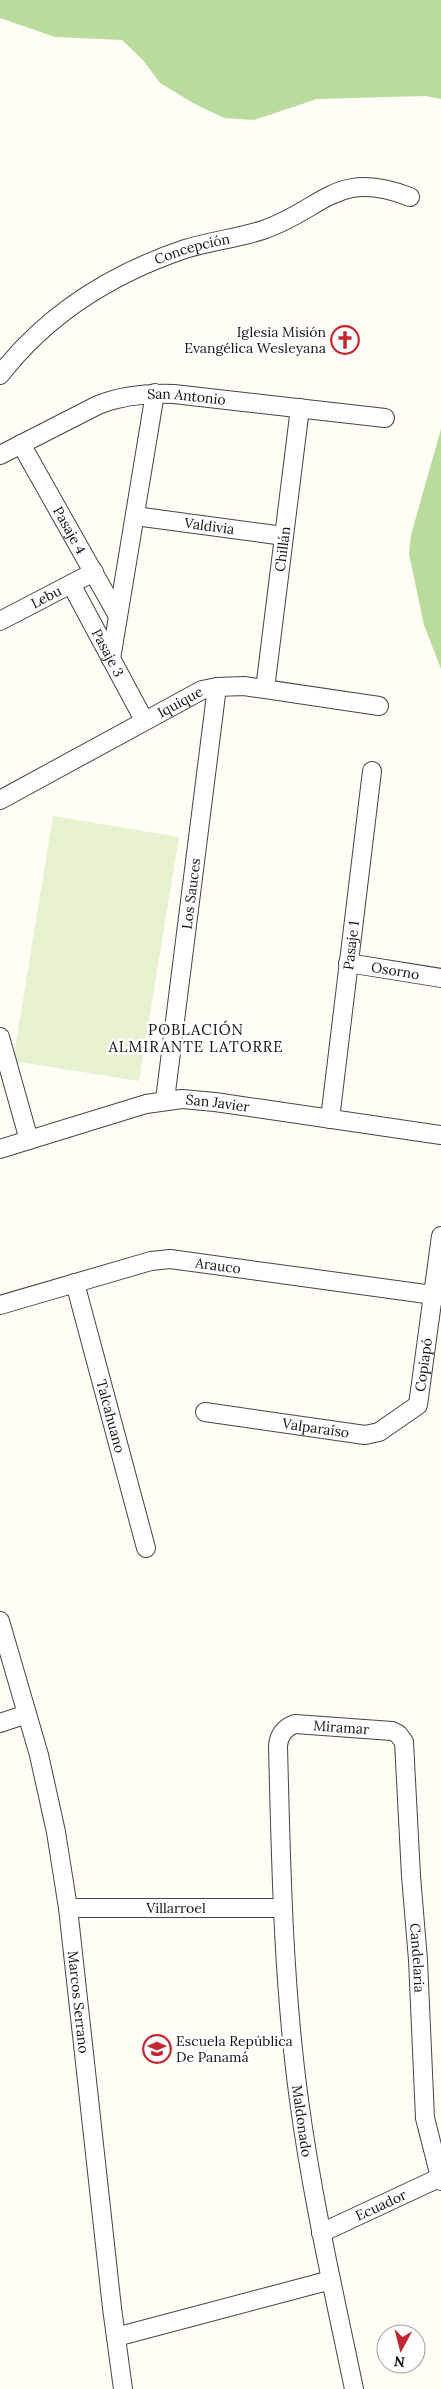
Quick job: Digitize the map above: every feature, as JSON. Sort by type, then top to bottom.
[{"type":"street","name":"Concepción","points":[[0,375],[29,340],[65,309],[102,285],[154,261],[215,241],[261,230],[288,219],[326,196],[349,188],[371,187],[385,189],[410,198]]},
{"type":"street","name":"San Antonio","points":[[0,455],[111,400],[140,394],[155,393],[385,418]]},
{"type":"street","points":[[111,659],[155,393]]},
{"type":"street","name":"Chillán","points":[[265,689],[300,408]]},
{"type":"street","name":"Pasaje 4","points":[[22,444],[118,616]]},
{"type":"street","name":"Valdivia","points":[[135,516],[284,536]]},
{"type":"street","name":"Lebu","points":[[0,621],[94,572]]},
{"type":"street","name":"Pasaje 3","points":[[70,584],[144,720]]},
{"type":"street","name":"Iquique","points":[[0,800],[188,696],[217,687],[244,686],[379,706]]},
{"type":"street","name":"Los Sauces","points":[[165,1100],[217,687]]},
{"type":"street","name":"Pasaje 1","points":[[330,1119],[372,771]]},
{"type":"street","name":"Osorno","points":[[348,963],[441,978]]},
{"type":"street","points":[[0,1037],[29,1140]]},
{"type":"street","name":"San Javier","points":[[0,1149],[146,1104],[165,1100],[199,1100],[441,1136]]},
{"type":"street","name":"Copiapó","points":[[418,1405],[437,1295],[441,1236]]},
{"type":"street","name":"Arauco","points":[[0,1305],[151,1261],[170,1259],[437,1295]]},
{"type":"street","name":"Talcahuano","points":[[75,1283],[146,1548]]},
{"type":"street","name":"Valparaíso","points":[[205,1412],[365,1435],[379,1432],[418,1405]]},
{"type":"street","name":"Marcos Serrano","points":[[0,1621],[49,1793],[68,1908],[123,2389]]},
{"type":"street","points":[[0,1723],[27,1714]]},
{"type":"street","name":"Miramar","points":[[284,1730],[289,1726],[301,1724],[392,1731],[398,1734]]},
{"type":"street","name":"Maldonado","points":[[284,1730],[278,1746],[282,1908],[296,2080],[305,2146],[321,2233],[354,2389]]},
{"type":"street","name":"Candelaria","points":[[398,1734],[405,1746],[425,2118],[441,2179]]},
{"type":"street","name":"Villarroel","points":[[68,1908],[282,1908]]},
{"type":"street","name":"Ecuador","points":[[321,2233],[441,2179]]},
{"type":"street","points":[[116,2337],[331,2280]]},
{"type":"green space","points":[[0,0],[441,0],[441,99],[426,96],[317,99],[254,120],[224,118],[193,103],[160,83],[143,60],[122,40],[55,37],[0,18]]},
{"type":"green space","points":[[441,429],[441,669],[424,625],[409,554],[411,535]]},
{"type":"green space","points":[[53,816],[179,837],[139,1081],[13,1061]]},
{"type":"place","name":"Iglesia Misión Evangélica Wesleyana","points":[[345,340]]},
{"type":"place","name":"Escuela República De Panamá","points":[[157,2049]]},
{"type":"district","name":"POBLACIÓN ALMIRANTE LATORRE","points":[[196,1038]]}]
